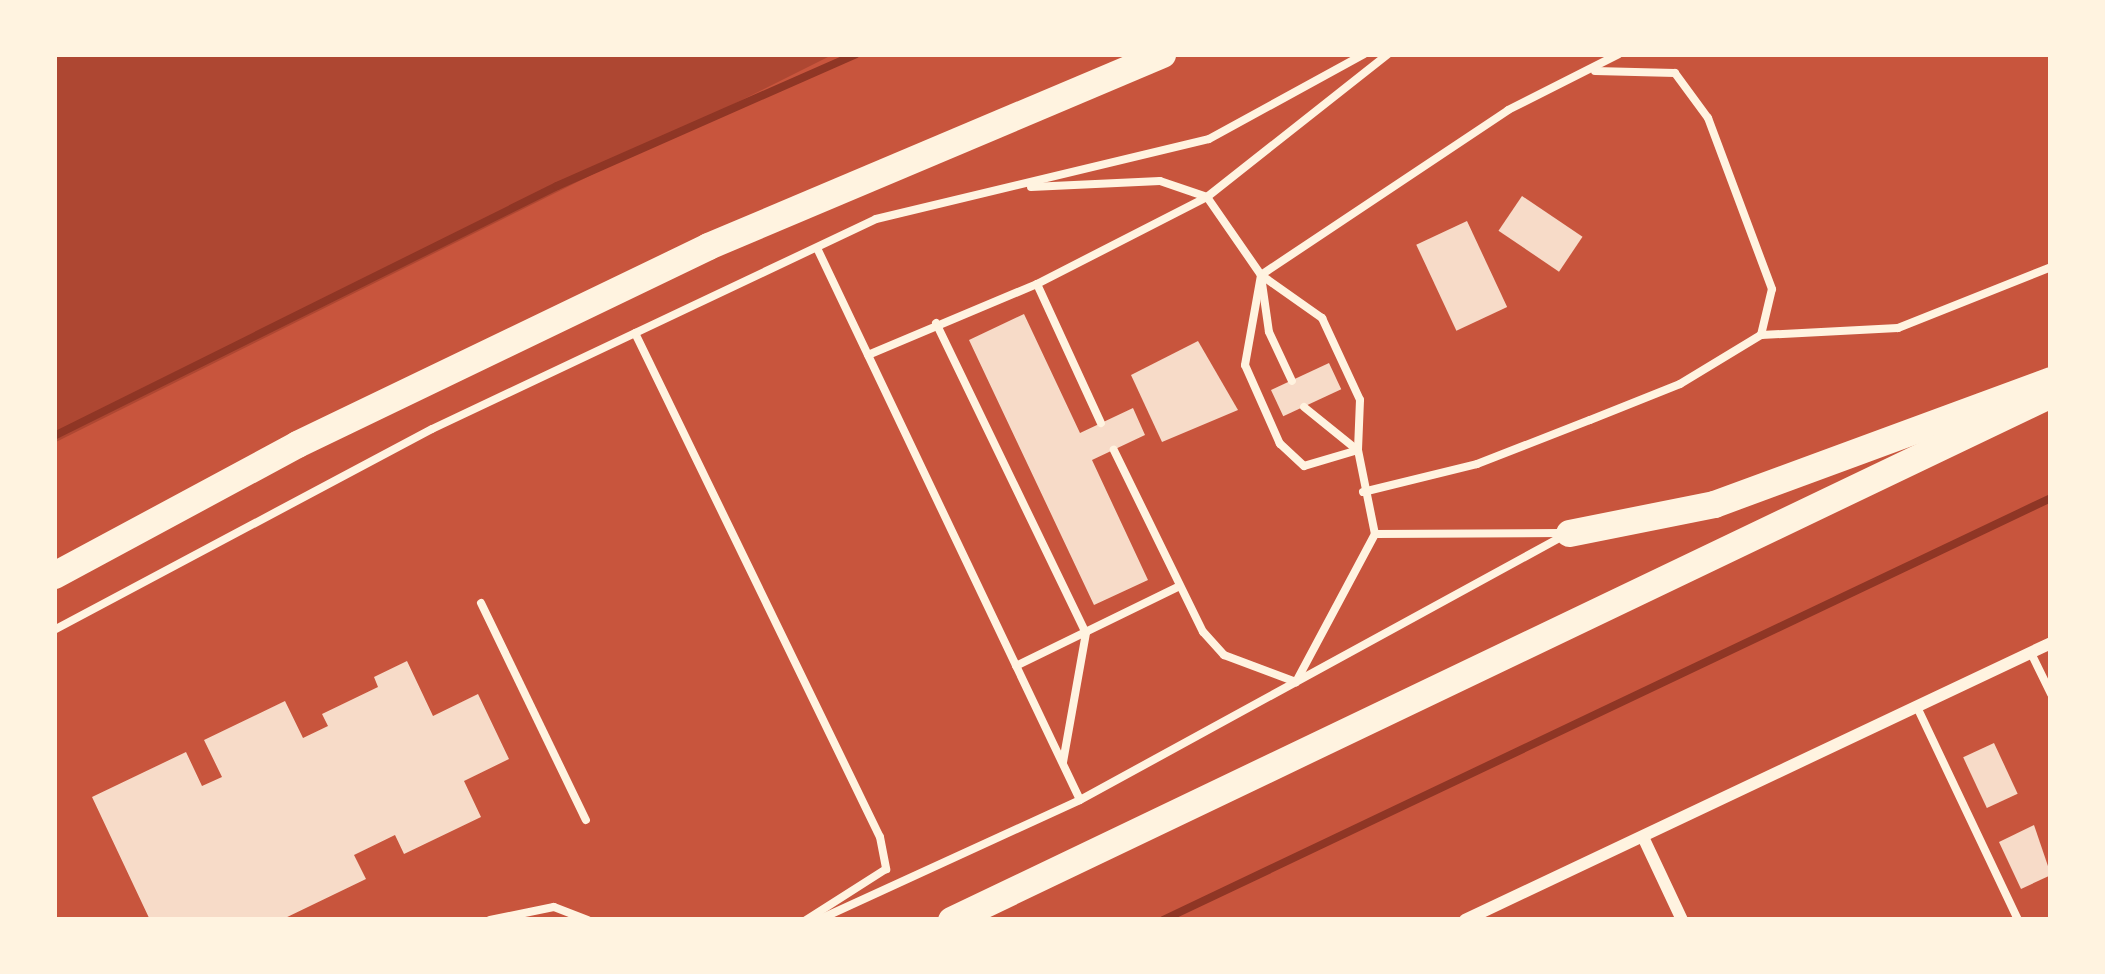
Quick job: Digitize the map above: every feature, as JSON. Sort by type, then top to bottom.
[{"type":"highway","points":[[54,575],[297,444],[708,246],[1162,54]]},
{"type":"highway","points":[[1569,533],[1714,504],[2051,380]]},
{"type":"highway","points":[[951,920],[2051,394]]},
{"type":"street","points":[[1465,920],[2051,643]]},
{"type":"street","points":[[1642,837],[1682,920]]},
{"type":"lane","points":[[54,630],[228,532],[876,219],[1209,139],[1364,54]]},
{"type":"lane","points":[[868,355],[936,322],[1037,284],[1207,197],[1388,54]]},
{"type":"lane","points":[[1358,450],[1304,466],[1280,443],[1245,365],[1261,275],[1508,110],[1595,71],[1619,54]]},
{"type":"lane","points":[[1595,71],[1675,73],[1708,118],[1772,289],[1761,334]]},
{"type":"lane","points":[[998,190],[1112,178],[1160,181],[1207,197],[1261,275],[1322,318],[1360,400],[1358,450],[1363,492],[1376,534],[1296,682]]},
{"type":"lane","points":[[817,248],[1080,800]]},
{"type":"lane","points":[[1363,492],[1477,464],[1590,420],[1680,384],[1761,334],[1898,328],[2051,267]]},
{"type":"lane","points":[[1261,275],[1269,332],[1292,381]]},
{"type":"lane","points":[[1037,284],[1101,423]]},
{"type":"lane","points":[[936,322],[1086,633],[1063,763]]},
{"type":"lane","points":[[635,333],[863,800],[886,869],[806,920]]},
{"type":"lane","points":[[1304,407],[1358,450]]},
{"type":"lane","points":[[1114,450],[1203,632],[1225,655],[1296,682]]},
{"type":"lane","points":[[1376,534],[1569,533]]},
{"type":"lane","points":[[818,920],[1080,800],[1569,533]]},
{"type":"lane","points":[[1016,666],[1180,586]]},
{"type":"lane","points":[[481,603],[586,820]]},
{"type":"lane","points":[[2031,653],[2051,694]]},
{"type":"lane","points":[[1917,706],[2018,920]]},
{"type":"lane","points":[[490,920],[554,907],[589,920]]},
{"type":"shaded area","points":[[54,54],[834,54],[54,443]]},
{"type":"building","points":[[1522,196],[1583,237],[1559,272],[1499,231]]},
{"type":"building","points":[[1467,221],[1507,307],[1456,331],[1416,245]]},
{"type":"building","points":[[1024,314],[1080,433],[1133,408],[1145,435],[1092,460],[1148,580],[1094,605],[969,340]]},
{"type":"building","points":[[1198,341],[1238,410],[1162,442],[1131,375]]},
{"type":"building","points":[[1329,363],[1341,389],[1283,416],[1271,390]]},
{"type":"building","points":[[407,661],[433,716],[478,694],[509,759],[464,781],[481,817],[404,854],[395,835],[354,855],[366,879],[281,920],[150,920],[92,797],[186,752],[202,786],[222,777],[204,740],[285,701],[303,738],[328,726],[322,714],[378,687],[374,677]]},
{"type":"building","points":[[1994,743],[2018,794],[1987,808],[1963,757]]},
{"type":"building","points":[[2034,825],[2051,875],[2021,889],[1999,842]]},
{"type":"waterway","points":[[54,436],[557,186],[856,54]]},
{"type":"waterway","points":[[1163,920],[2051,498]]}]
